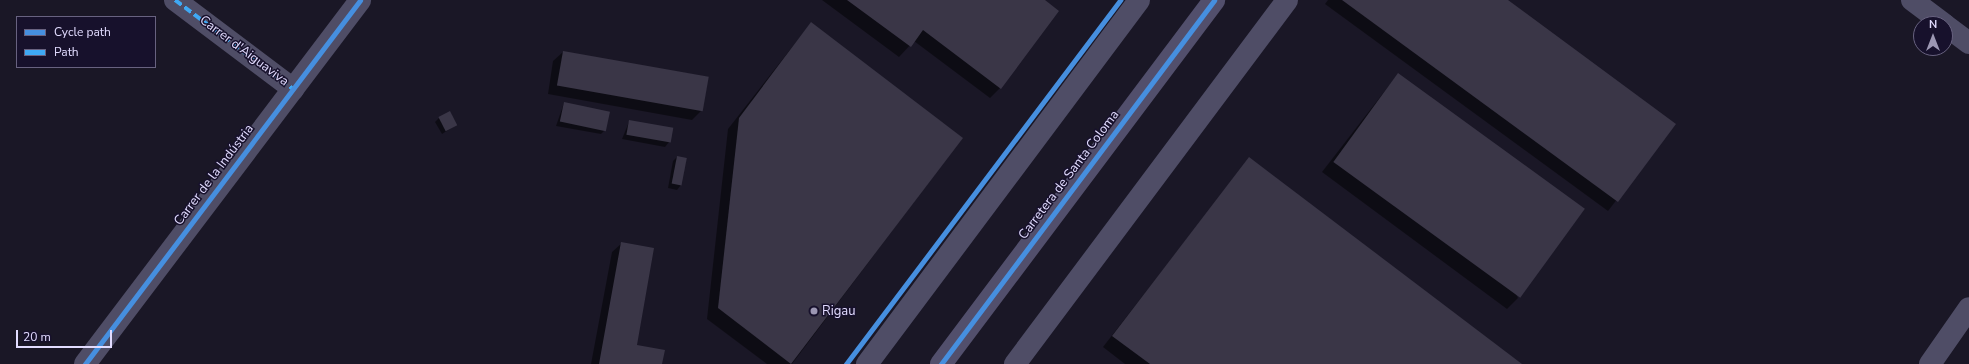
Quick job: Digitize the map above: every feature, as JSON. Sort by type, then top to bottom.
[{"type":"street","name":"Carrer d'Aiguaviva","points":[[175,0],[293,89]]},
{"type":"street","name":"Carrer de la Indústria","points":[[85,364],[360,0]]},
{"type":"street","points":[[866,364],[1139,0]]},
{"type":"street","name":"Carretera de Santa Coloma","points":[[941,364],[1214,0]]},
{"type":"street","points":[[1015,364],[1287,0]]},
{"type":"street","points":[[1912,0],[1933,16]]},
{"type":"street","points":[[1953,31],[1969,43]]},
{"type":"street","points":[[1930,364],[1969,308]]},
{"type":"building","points":[[847,0],[1045,0],[1059,11],[1001,89],[923,30],[911,47]]},
{"type":"building","points":[[1342,0],[1508,0],[1676,124],[1618,202]]},
{"type":"building","points":[[811,22],[963,138],[791,364],[718,308],[739,118]]},
{"type":"building","points":[[563,51],[709,77],[703,111],[557,85]]},
{"type":"building","points":[[1398,73],[1585,209],[1520,298],[1333,162]]},
{"type":"building","points":[[564,102],[610,112],[606,131],[560,122]]},
{"type":"building","points":[[450,111],[457,125],[446,131],[438,117]]},
{"type":"building","points":[[629,120],[673,128],[671,143],[626,135]]},
{"type":"building","points":[[677,156],[687,158],[681,185],[672,183]]},
{"type":"building","points":[[1249,157],[1522,364],[1150,364],[1112,336]]},
{"type":"building","points":[[621,242],[654,248],[637,345],[665,350],[662,364],[599,364]]},
{"type":"marked path","points":[[175,0],[293,89]]},
{"type":"cycle path","points":[[85,364],[360,0]]},
{"type":"cycle path","points":[[846,364],[1120,0]]},
{"type":"cycle path","points":[[941,364],[1214,0]]},
{"type":"place","name":"Rigau","points":[[814,311]]}]
